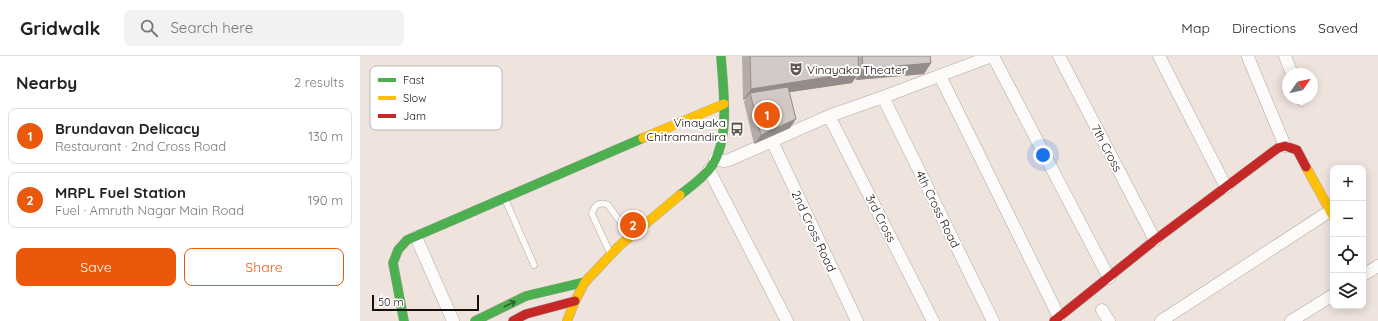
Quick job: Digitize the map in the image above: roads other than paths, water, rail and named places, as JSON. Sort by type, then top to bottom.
[{"type":"street","points":[[568,321],[575,301],[585,282],[611,254],[695,183],[712,165],[722,142],[725,124],[721,56]]},
{"type":"street","points":[[712,165],[729,160],[829,116],[993,56],[1109,278]]},
{"type":"street","name":"7th Cross","points":[[1059,56],[1155,240]]},
{"type":"street","points":[[1159,56],[1226,187]]},
{"type":"street","points":[[1285,56],[1290,68]]},
{"type":"street","points":[[1248,57],[1285,146]]},
{"type":"street","points":[[940,76],[1056,319],[1155,240],[1278,148],[1285,146],[1297,150],[1330,210]]},
{"type":"street","name":"4th Cross Road","points":[[883,97],[993,321]]},
{"type":"street","points":[[404,321],[393,263],[394,254],[407,240],[724,104]]},
{"type":"street","name":"3rd Cross","points":[[829,116],[933,321]]},
{"type":"street","name":"2nd Cross Road","points":[[772,141],[856,321]]},
{"type":"street","points":[[712,165],[787,321]]},
{"type":"street","points":[[1160,321],[1330,215]]},
{"type":"street","points":[[416,237],[453,321]]},
{"type":"street","points":[[1366,273],[1378,266]]},
{"type":"street","points":[[475,321],[526,296],[585,282]]},
{"type":"street","points":[[1291,321],[1330,297]]},
{"type":"street","points":[[513,321],[526,314],[575,301]]},
{"type":"street","points":[[1102,310],[1109,321]]},
{"type":"lane","points":[[504,198],[534,265]]},
{"type":"lane","points":[[611,254],[592,214],[594,207],[604,203],[608,205],[631,236]]},
{"type":"place","name":"Vinayaka Theater","points":[[796,69]]},
{"type":"place","name":"Brundavan Delicacy","points":[[767,115]]},
{"type":"place","name":"Vinayaka Chitramandira","points":[[737,129]]},
{"type":"place","name":"MRPL Fuel Station","points":[[633,225]]}]
